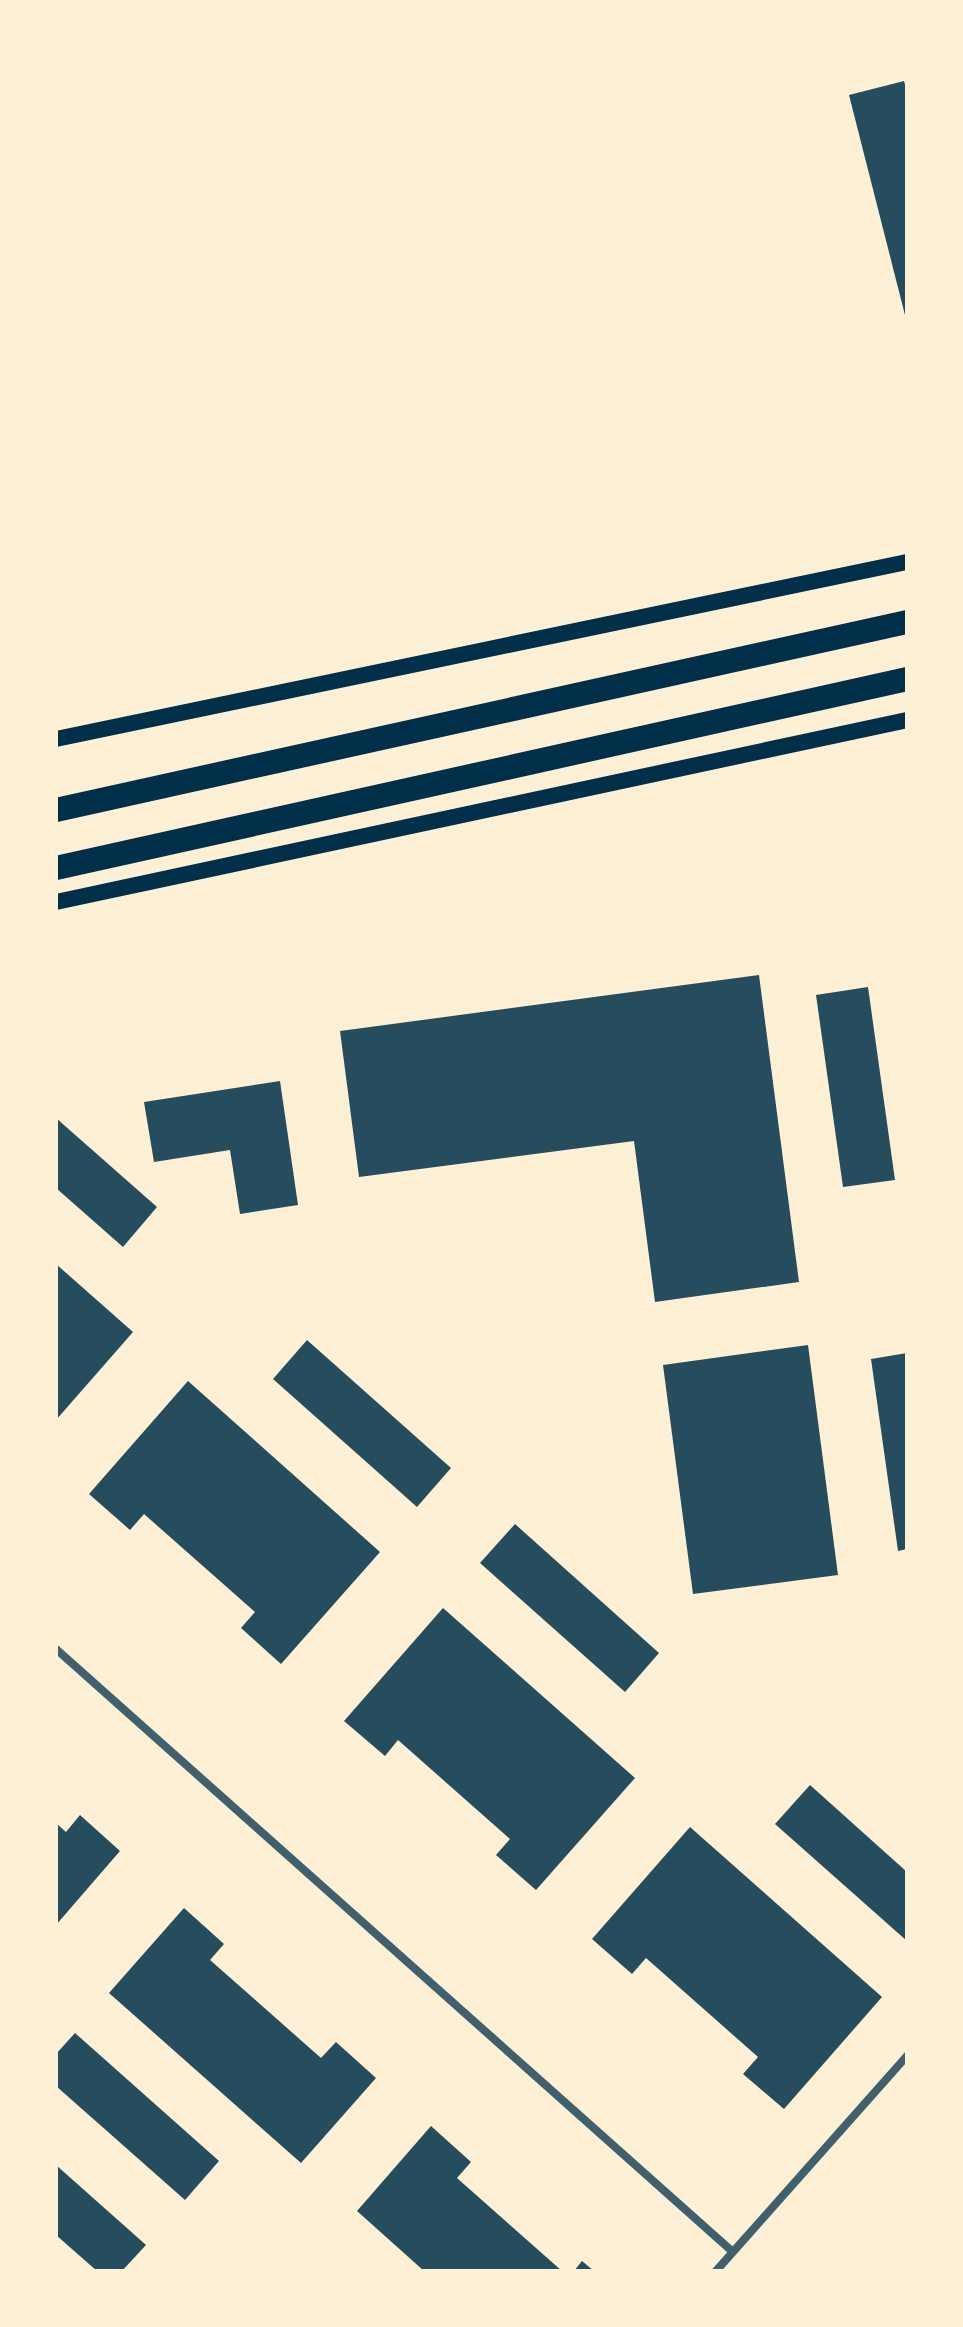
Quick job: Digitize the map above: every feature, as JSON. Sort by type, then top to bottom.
[{"type":"highway","points":[[56,810],[907,622]]},
{"type":"highway","points":[[56,868],[907,679]]},
{"type":"main road","points":[[56,739],[907,562]]},
{"type":"main road","points":[[56,902],[907,720]]},
{"type":"street","points":[[56,1649],[732,2251]]},
{"type":"street","points":[[716,2271],[907,2056]]},
{"type":"building","points":[[904,81],[907,92],[906,319],[849,95]]},
{"type":"building","points":[[759,975],[799,1282],[655,1302],[634,1141],[359,1177],[340,1031]]},
{"type":"building","points":[[868,987],[895,1180],[843,1187],[816,995]]},
{"type":"building","points":[[280,1081],[298,1205],[240,1214],[230,1150],[154,1162],[144,1102]]},
{"type":"building","points":[[56,1118],[157,1207],[123,1247],[56,1188]]},
{"type":"building","points":[[56,1264],[133,1332],[56,1420]]},
{"type":"building","points":[[307,1340],[451,1468],[417,1507],[273,1379]]},
{"type":"building","points":[[808,1345],[838,1575],[693,1594],[663,1365]]},
{"type":"building","points":[[907,1353],[907,1549],[898,1551],[871,1359]]},
{"type":"building","points":[[188,1381],[380,1552],[281,1664],[241,1628],[255,1612],[144,1514],[130,1530],[89,1494]]},
{"type":"building","points":[[515,1524],[659,1653],[625,1692],[480,1563]]},
{"type":"building","points":[[443,1608],[635,1778],[536,1890],[496,1855],[510,1839],[398,1740],[385,1756],[344,1721]]},
{"type":"building","points":[[810,1785],[907,1872],[907,1941],[775,1824]]},
{"type":"building","points":[[80,1815],[120,1851],[56,1925],[56,1823],[66,1832]]},
{"type":"building","points":[[690,1827],[882,1997],[784,2109],[743,2074],[758,2057],[646,1958],[632,1974],[592,1939]]},
{"type":"building","points":[[184,1908],[224,1944],[210,1960],[321,2058],[336,2042],[376,2078],[301,2163],[109,1993]]},
{"type":"building","points":[[75,2033],[219,2161],[185,2200],[56,2086],[56,2054]]},
{"type":"building","points":[[431,2126],[471,2162],[457,2178],[562,2271],[424,2271],[357,2211]]},
{"type":"building","points":[[56,2165],[146,2245],[122,2271],[97,2271],[56,2235]]},
{"type":"building","points":[[582,2261],[594,2271],[574,2271]]}]
